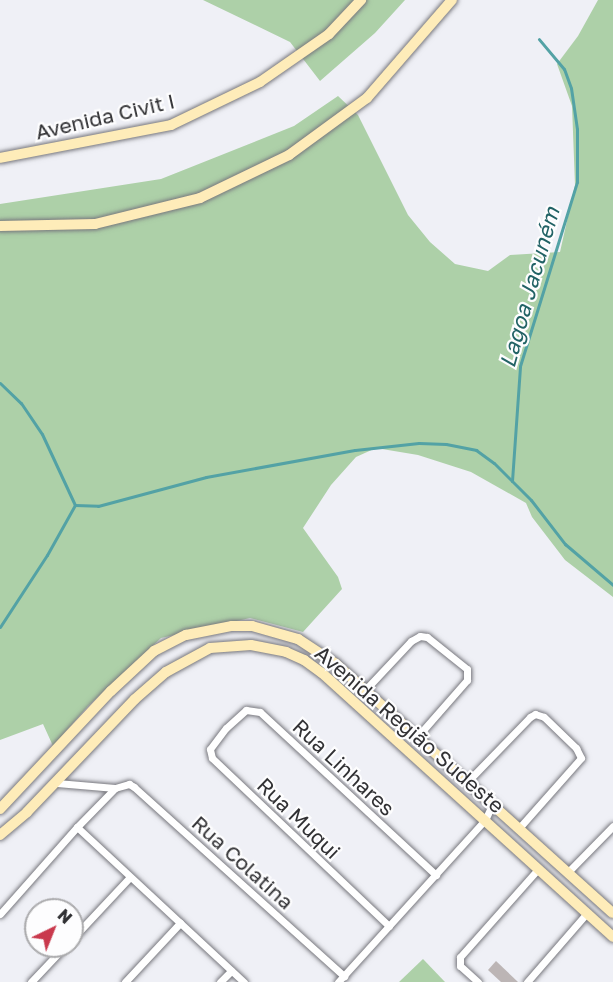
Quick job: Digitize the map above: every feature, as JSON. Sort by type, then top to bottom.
[{"type":"street","name":"Avenida Civit I","points":[[0,158],[171,124],[260,82],[329,34],[361,0]]},
{"type":"street","points":[[0,226],[94,225],[200,198],[289,155],[367,98],[452,0]]},
{"type":"street","name":"Avenida Região Sudeste","points":[[0,809],[138,664],[154,651],[186,635],[232,626],[272,630],[314,648],[366,689],[613,913]]},
{"type":"street","points":[[366,689],[416,637],[427,637],[467,669],[468,677],[418,736]]},
{"type":"street","name":"Avenida Região Sudeste","points":[[0,835],[57,783],[135,699],[166,672],[193,655],[228,645],[269,648],[304,660],[322,673],[613,937]]},
{"type":"street","name":"Rua Linhares","points":[[226,728],[246,710],[261,712],[436,875]]},
{"type":"street","points":[[468,780],[532,715],[541,715],[559,731],[576,748],[580,760],[520,827]]},
{"type":"street","name":"Rua Muqui","points":[[226,728],[210,749],[212,758],[389,926]]},
{"type":"street","points":[[397,739],[409,728]]},
{"type":"street","name":"Rua Colatina","points":[[57,783],[115,788],[129,784],[141,792],[344,976]]},
{"type":"street","points":[[0,914],[76,827],[115,788]]},
{"type":"street","points":[[338,982],[485,820],[493,803]]},
{"type":"street","points":[[568,872],[613,826]]},
{"type":"street","points":[[76,827],[244,982]]},
{"type":"street","points":[[477,982],[460,966],[460,957],[538,869]]},
{"type":"street","points":[[84,926],[129,878]]},
{"type":"street","points":[[527,982],[587,913]]},
{"type":"street","points":[[125,982],[180,923]]},
{"type":"street","points":[[32,982],[54,958]]},
{"type":"street","points":[[220,982],[231,970]]},
{"type":"green space","points":[[203,0],[405,0],[375,33],[320,81],[290,42]]},
{"type":"green space","points":[[598,0],[613,0],[613,597],[565,560],[532,517],[526,503],[471,472],[418,455],[376,448],[356,457],[331,485],[303,528],[338,577],[342,589],[303,632],[250,618],[161,638],[88,706],[53,746],[43,724],[0,740],[0,204],[161,179],[294,126],[338,96],[358,115],[408,215],[430,242],[455,264],[488,271],[510,255],[560,252],[575,185],[572,106],[557,64],[578,36]]},
{"type":"green space","points":[[423,959],[445,982],[399,982]]},
{"type":"building","points":[[496,961],[518,982],[501,982],[488,970]]},
{"type":"waterway","name":"Lagoa Jacuném","points":[[512,481],[520,366],[577,182],[577,129],[571,88],[564,69],[539,39]]},
{"type":"waterway","points":[[0,383],[21,403],[42,434],[75,505]]},
{"type":"waterway","points":[[75,505],[98,506],[206,477],[355,450],[419,443],[446,444],[476,450],[494,463],[531,500],[565,544],[613,585]]},
{"type":"waterway","points":[[0,627],[47,555],[75,505]]}]
